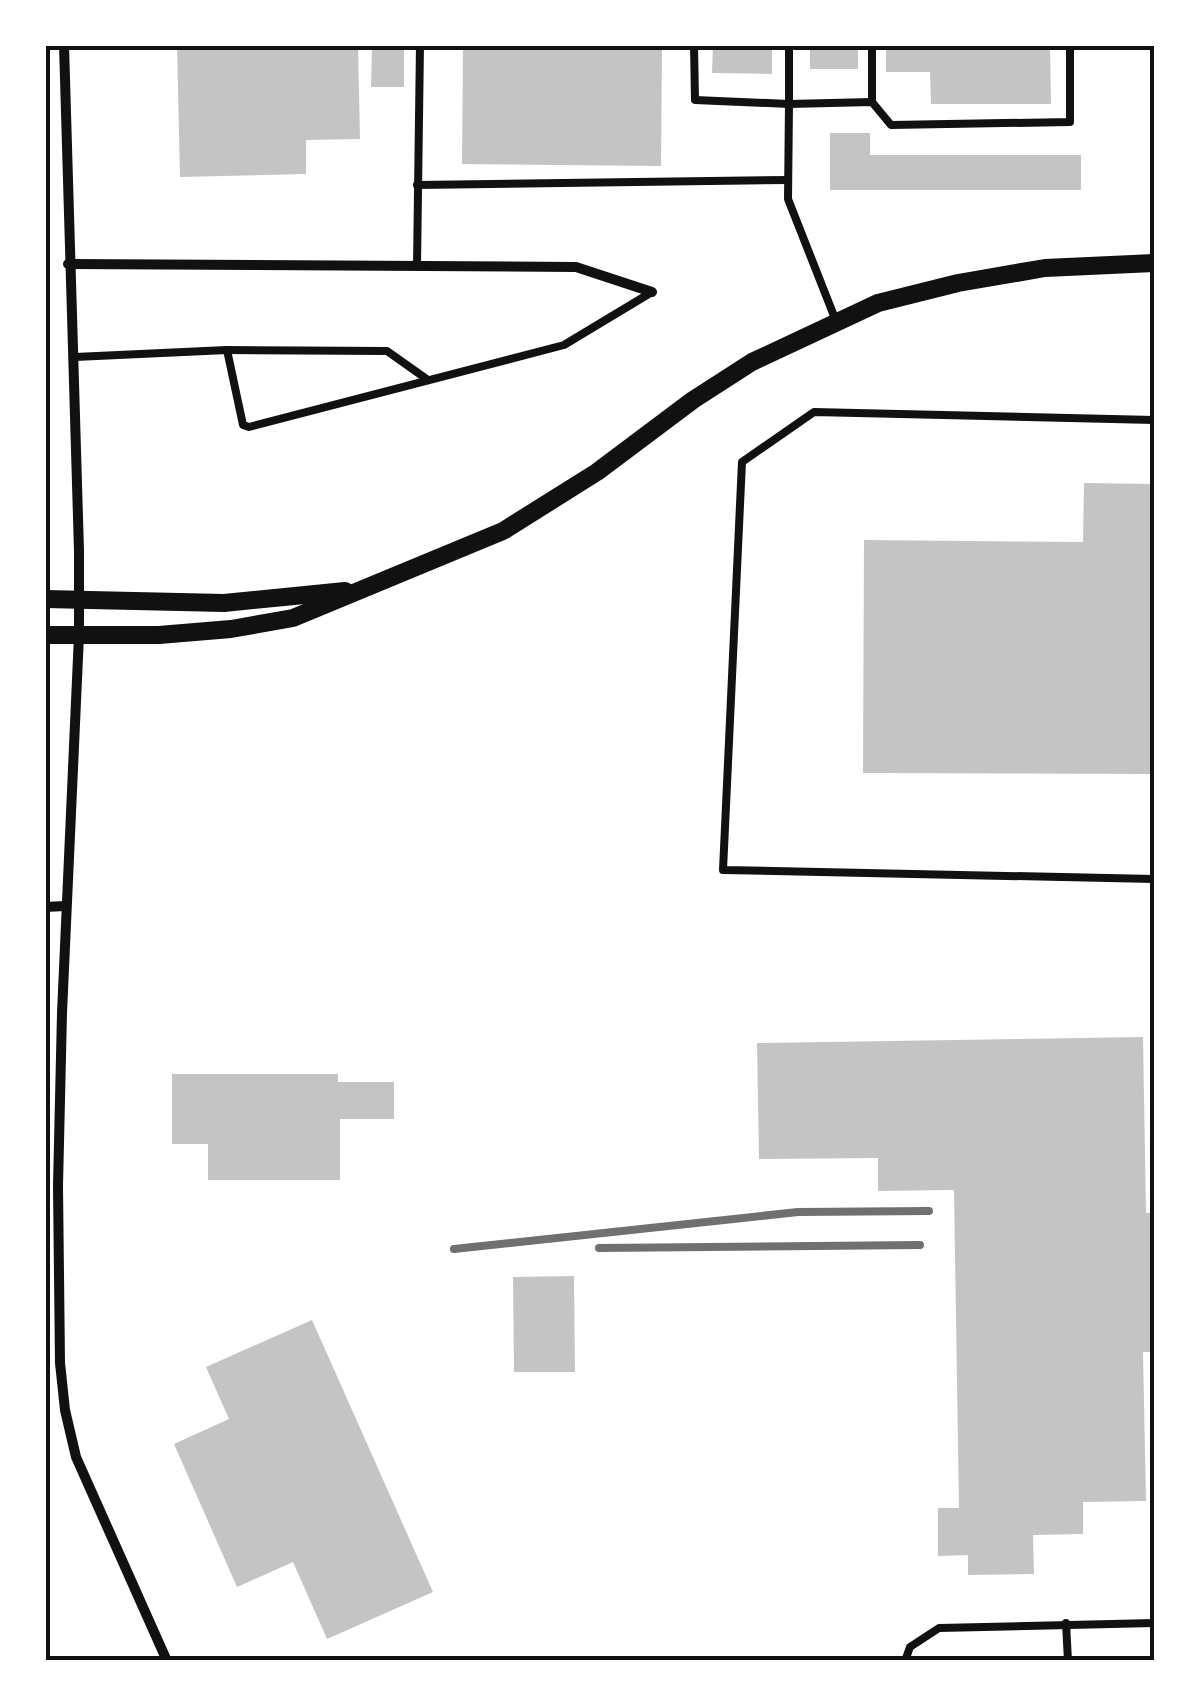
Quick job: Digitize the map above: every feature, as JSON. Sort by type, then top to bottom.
[{"type":"street","points":[[64,45],[68,264],[75,356],[79,635],[64,906],[58,1186],[60,1362],[76,1458],[167,1661]]},
{"type":"street","points":[[45,634],[160,634],[231,629],[294,618],[503,532],[597,472],[692,400],[752,362],[878,304],[958,283],[1045,268],[1154,263]]},
{"type":"street","points":[[68,264],[576,266],[652,292]]},
{"type":"street","points":[[45,599],[224,603],[360,590]]},
{"type":"street","points":[[45,907],[64,906]]},
{"type":"lane","points":[[417,266],[420,45]]},
{"type":"lane","points":[[694,45],[695,100],[872,102]]},
{"type":"lane","points":[[789,45],[788,199],[836,322]]},
{"type":"lane","points":[[872,45],[872,102],[890,125],[1070,122],[1070,45]]},
{"type":"lane","points":[[418,185],[788,180]]},
{"type":"lane","points":[[226,350],[243,425],[249,427],[564,345],[652,292]]},
{"type":"lane","points":[[75,356],[226,350],[387,351],[428,380]]},
{"type":"lane","points":[[1154,420],[814,412],[742,462],[723,870],[1154,879],[1154,872]]},
{"type":"lane","points":[[1066,1623],[1068,1661]]},
{"type":"lane","points":[[905,1661],[910,1647],[939,1628],[1154,1623]]},
{"type":"building","points":[[177,45],[358,45],[360,139],[306,140],[306,174],[180,177]]},
{"type":"building","points":[[372,45],[404,45],[404,87],[371,87]]},
{"type":"building","points":[[463,45],[662,45],[661,166],[462,164]]},
{"type":"building","points":[[713,45],[772,45],[772,74],[712,73]]},
{"type":"building","points":[[810,45],[858,45],[858,69],[810,69]]},
{"type":"building","points":[[886,45],[1050,45],[1051,104],[931,104],[930,72],[886,72]]},
{"type":"building","points":[[830,133],[870,133],[870,155],[1081,155],[1081,190],[830,190]]},
{"type":"building","points":[[1084,483],[1154,484],[1154,774],[863,773],[864,540],[1083,542]]},
{"type":"building","points":[[1143,1037],[1146,1213],[1154,1213],[1154,1352],[1143,1352],[1146,1501],[1083,1502],[1083,1534],[1033,1535],[1034,1574],[968,1575],[968,1555],[938,1556],[938,1508],[959,1508],[954,1190],[878,1191],[878,1158],[759,1159],[757,1043]]},
{"type":"building","points":[[172,1074],[338,1074],[338,1082],[394,1082],[394,1119],[340,1119],[340,1180],[208,1180],[208,1144],[172,1144]]},
{"type":"building","points":[[574,1276],[575,1372],[514,1372],[513,1277]]},
{"type":"building","points":[[312,1320],[433,1592],[327,1639],[293,1562],[237,1587],[174,1444],[229,1419],[206,1367]]},
{"type":"railway","points":[[454,1249],[798,1212],[929,1211]]},
{"type":"railway","points":[[599,1248],[920,1245]]}]
